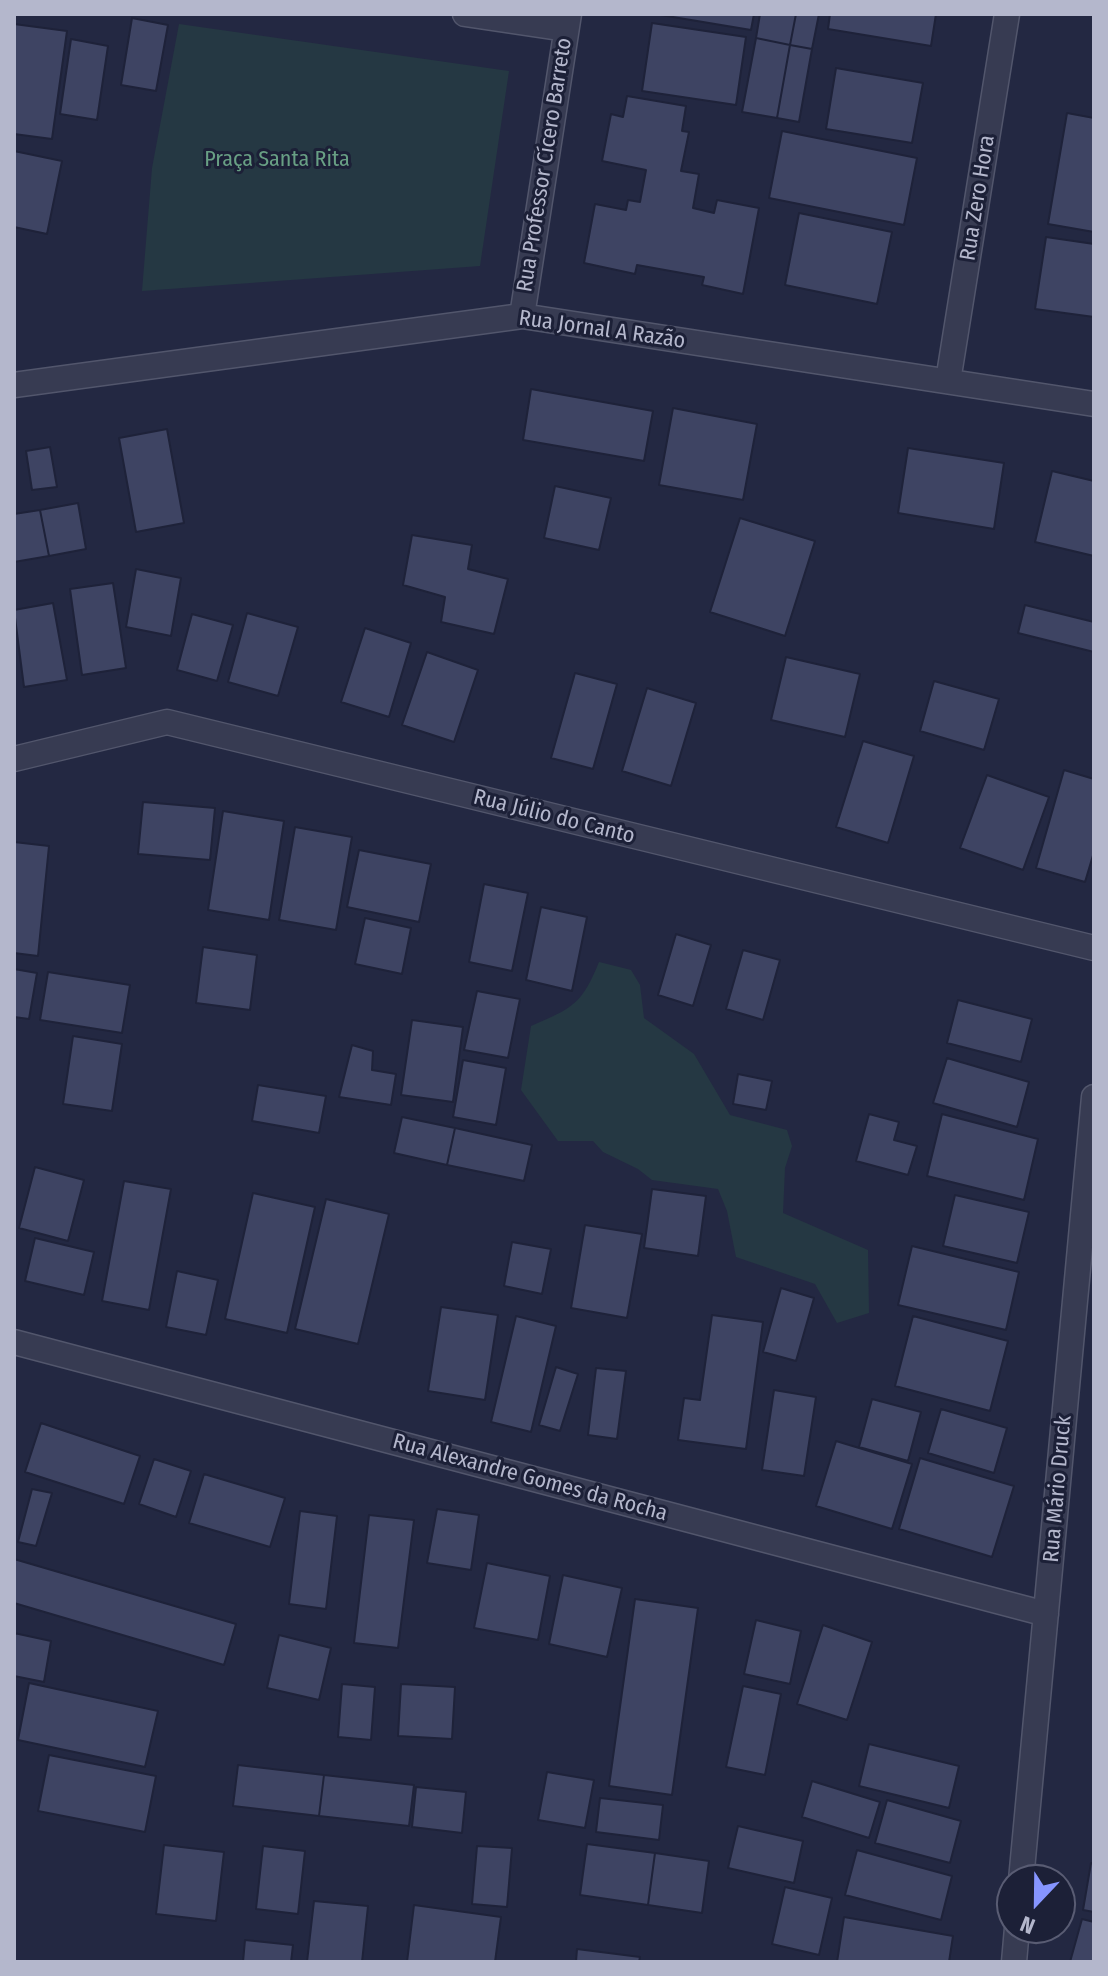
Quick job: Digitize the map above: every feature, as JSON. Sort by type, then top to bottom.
[{"type":"street","points":[[465,14],[567,22]]},
{"type":"street","name":"Rua Zero Hora","points":[[948,381],[1007,14]]},
{"type":"street","name":"Rua Professor Cícero Barreto","points":[[522,316],[567,22]]},
{"type":"street","name":"Rua Jornal A Razão","points":[[14,385],[522,316],[1094,404]]},
{"type":"street","name":"Rua Júlio do Canto","points":[[14,759],[167,722],[1094,948]]},
{"type":"street","name":"Rua Mário Druck","points":[[1023,1864],[1094,1097]]},
{"type":"street","name":"Rua Alexandre Gomes da Rocha","points":[[14,1342],[1046,1614]]},
{"type":"green space","name":"Praça Santa Rita","points":[[179,24],[509,71],[480,266],[142,291],[152,168]]},
{"type":"green space","points":[[599,962],[631,970],[640,985],[644,1018],[694,1054],[730,1115],[787,1130],[792,1146],[785,1168],[783,1213],[868,1250],[869,1313],[837,1323],[815,1284],[736,1257],[727,1211],[718,1189],[652,1180],[638,1169],[603,1152],[593,1141],[558,1141],[521,1090],[531,1026],[574,1003],[587,987]]},
{"type":"building","points":[[655,14],[754,14],[751,30]]},
{"type":"building","points":[[760,14],[796,14],[790,45],[756,38]]},
{"type":"building","points":[[796,14],[819,14],[812,49],[790,45]]},
{"type":"building","points":[[830,14],[936,14],[931,46],[828,29]]},
{"type":"building","points":[[132,18],[168,25],[156,91],[121,85]]},
{"type":"building","points":[[652,23],[746,37],[736,105],[642,91]]},
{"type":"building","points":[[14,24],[67,31],[52,139],[14,134]]},
{"type":"building","points":[[756,38],[790,45],[777,118],[742,112]]},
{"type":"building","points":[[71,39],[108,46],[97,120],[60,114]]},
{"type":"building","points":[[790,45],[812,49],[799,122],[777,118]]},
{"type":"building","points":[[836,68],[923,83],[912,143],[826,129]]},
{"type":"building","points":[[627,96],[686,106],[682,131],[689,132],[681,171],[699,174],[693,208],[714,213],[717,200],[759,208],[743,294],[702,285],[704,277],[637,265],[635,274],[584,263],[595,204],[626,210],[628,200],[640,202],[646,170],[602,161],[611,114],[623,117]]},
{"type":"building","points":[[1067,113],[1094,118],[1094,232],[1048,224]]},
{"type":"building","points":[[782,131],[917,158],[904,225],[769,198]]},
{"type":"building","points":[[14,151],[62,161],[47,234],[14,227]]},
{"type":"building","points":[[799,213],[892,232],[877,304],[785,285]]},
{"type":"building","points":[[1046,237],[1094,244],[1094,317],[1035,309]]},
{"type":"building","points":[[531,389],[653,411],[644,461],[523,440]]},
{"type":"building","points":[[673,408],[757,424],[743,500],[659,485]]},
{"type":"building","points":[[167,429],[184,523],[136,532],[119,438]]},
{"type":"building","points":[[50,447],[57,487],[32,490],[26,451]]},
{"type":"building","points":[[908,448],[1004,463],[994,529],[898,513]]},
{"type":"building","points":[[1052,471],[1094,481],[1094,556],[1035,542]]},
{"type":"building","points":[[555,486],[611,498],[599,550],[544,538]]},
{"type":"building","points":[[78,503],[86,549],[49,556],[40,510]]},
{"type":"building","points":[[40,510],[49,556],[14,562],[14,514]]},
{"type":"building","points":[[740,518],[815,541],[785,636],[710,612]]},
{"type":"building","points":[[412,535],[472,545],[468,569],[508,579],[494,634],[441,622],[445,597],[403,585]]},
{"type":"building","points":[[136,569],[181,578],[171,636],[126,627]]},
{"type":"building","points":[[113,583],[126,668],[82,675],[70,589]]},
{"type":"building","points":[[53,603],[67,680],[24,687],[14,610]]},
{"type":"building","points":[[1025,605],[1094,622],[1094,652],[1018,633]]},
{"type":"building","points":[[247,613],[298,627],[278,696],[228,682]]},
{"type":"building","points":[[192,614],[233,625],[217,681],[177,670]]},
{"type":"building","points":[[365,628],[411,643],[389,717],[341,702]]},
{"type":"building","points":[[427,652],[478,670],[454,742],[402,725]]},
{"type":"building","points":[[786,657],[860,674],[845,737],[771,720]]},
{"type":"building","points":[[575,673],[617,684],[593,769],[551,758]]},
{"type":"building","points":[[934,681],[999,699],[984,750],[920,731]]},
{"type":"building","points":[[647,688],[696,703],[671,786],[622,771]]},
{"type":"building","points":[[863,741],[914,756],[888,843],[836,827]]},
{"type":"building","points":[[1064,770],[1094,779],[1094,852],[1085,882],[1036,868]]},
{"type":"building","points":[[987,775],[1049,797],[1023,870],[960,848]]},
{"type":"building","points":[[143,802],[215,808],[210,860],[138,854]]},
{"type":"building","points":[[223,811],[284,821],[269,920],[208,910]]},
{"type":"building","points":[[295,827],[352,837],[336,930],[279,920]]},
{"type":"building","points":[[14,842],[49,846],[38,956],[14,953]]},
{"type":"building","points":[[359,850],[431,864],[419,922],[347,907]]},
{"type":"building","points":[[484,884],[528,893],[512,971],[469,962]]},
{"type":"building","points":[[541,907],[587,917],[572,991],[526,980]]},
{"type":"building","points":[[365,918],[411,928],[402,974],[355,964]]},
{"type":"building","points":[[676,934],[711,945],[693,1006],[658,995]]},
{"type":"building","points":[[203,947],[257,955],[250,1010],[196,1003]]},
{"type":"building","points":[[743,950],[780,960],[763,1020],[726,1009]]},
{"type":"building","points":[[14,969],[37,973],[29,1019],[14,1017]]},
{"type":"building","points":[[48,972],[130,985],[122,1033],[40,1020]]},
{"type":"building","points":[[477,991],[520,999],[508,1058],[464,1050]]},
{"type":"building","points":[[958,1000],[1032,1019],[1021,1062],[947,1043]]},
{"type":"building","points":[[412,1020],[463,1027],[453,1102],[401,1095]]},
{"type":"building","points":[[73,1036],[122,1044],[112,1111],[63,1104]]},
{"type":"building","points":[[352,1045],[373,1051],[372,1070],[396,1074],[391,1105],[339,1097]]},
{"type":"building","points":[[947,1058],[1029,1082],[1017,1127],[933,1103]]},
{"type":"building","points":[[463,1060],[506,1068],[496,1125],[453,1117]]},
{"type":"building","points":[[738,1074],[772,1081],[766,1110],[733,1104]]},
{"type":"building","points":[[258,1085],[326,1096],[319,1133],[252,1121]]},
{"type":"building","points":[[869,1114],[899,1122],[894,1140],[917,1146],[908,1175],[856,1161]]},
{"type":"building","points":[[942,1114],[1038,1139],[1024,1200],[927,1176]]},
{"type":"building","points":[[402,1117],[455,1128],[447,1165],[394,1153]]},
{"type":"building","points":[[455,1128],[532,1145],[524,1181],[447,1165]]},
{"type":"building","points":[[35,1167],[84,1180],[68,1241],[19,1228]]},
{"type":"building","points":[[124,1181],[171,1189],[149,1310],[102,1301]]},
{"type":"building","points":[[652,1189],[706,1196],[698,1256],[644,1248]]},
{"type":"building","points":[[253,1193],[315,1207],[287,1333],[225,1319]]},
{"type":"building","points":[[955,1195],[1029,1212],[1017,1263],[943,1246]]},
{"type":"building","points":[[326,1199],[389,1214],[358,1344],[295,1329]]},
{"type":"building","points":[[585,1225],[642,1234],[627,1318],[571,1308]]},
{"type":"building","points":[[35,1238],[94,1252],[84,1295],[25,1281]]},
{"type":"building","points":[[512,1242],[551,1249],[542,1294],[504,1286]]},
{"type":"building","points":[[912,1246],[1019,1272],[1006,1330],[898,1305]]},
{"type":"building","points":[[177,1271],[218,1280],[206,1335],[166,1327]]},
{"type":"building","points":[[781,1288],[814,1298],[796,1361],[763,1352]]},
{"type":"building","points":[[441,1307],[498,1315],[485,1400],[428,1391]]},
{"type":"building","points":[[712,1315],[763,1322],[746,1449],[678,1440],[684,1398],[700,1400]]},
{"type":"building","points":[[516,1316],[556,1326],[531,1432],[491,1422]]},
{"type":"building","points":[[913,1316],[1008,1341],[990,1411],[895,1386]]},
{"type":"building","points":[[556,1367],[578,1374],[560,1431],[539,1425]]},
{"type":"building","points":[[596,1368],[626,1371],[617,1439],[588,1435]]},
{"type":"building","points":[[774,1390],[816,1397],[804,1476],[762,1470]]},
{"type":"building","points":[[872,1399],[921,1412],[908,1461],[859,1447]]},
{"type":"building","points":[[941,1409],[1007,1428],[994,1473],[928,1453]]},
{"type":"building","points":[[41,1423],[140,1456],[124,1504],[25,1472]]},
{"type":"building","points":[[836,1441],[912,1464],[892,1529],[816,1506]]},
{"type":"building","points":[[920,1458],[1014,1486],[992,1557],[899,1529]]},
{"type":"building","points":[[154,1459],[191,1471],[176,1517],[139,1504]]},
{"type":"building","points":[[204,1474],[285,1498],[270,1547],[189,1523]]},
{"type":"building","points":[[32,1489],[52,1493],[36,1546],[18,1542]]},
{"type":"building","points":[[437,1509],[479,1515],[471,1570],[427,1563]]},
{"type":"building","points":[[300,1511],[337,1516],[326,1609],[289,1604]]},
{"type":"building","points":[[369,1515],[414,1520],[398,1648],[354,1643]]},
{"type":"building","points":[[14,1559],[236,1624],[224,1665],[14,1603]]},
{"type":"building","points":[[487,1563],[550,1576],[538,1640],[474,1628]]},
{"type":"building","points":[[563,1575],[622,1588],[607,1657],[549,1644]]},
{"type":"building","points":[[635,1599],[698,1608],[672,1795],[609,1786]]},
{"type":"building","points":[[756,1620],[801,1631],[790,1684],[744,1674]]},
{"type":"building","points":[[823,1625],[872,1642],[847,1720],[797,1704]]},
{"type":"building","points":[[14,1633],[51,1641],[44,1682],[14,1676]]},
{"type":"building","points":[[279,1635],[331,1648],[319,1700],[267,1688]]},
{"type":"building","points":[[29,1683],[158,1711],[145,1767],[18,1740]]},
{"type":"building","points":[[342,1684],[375,1687],[371,1740],[338,1737]]},
{"type":"building","points":[[401,1684],[455,1687],[452,1739],[398,1736]]},
{"type":"building","points":[[743,1686],[781,1694],[765,1775],[726,1767]]},
{"type":"building","points":[[869,1744],[959,1766],[949,1808],[859,1786]]},
{"type":"building","points":[[49,1755],[156,1776],[145,1832],[38,1811]]},
{"type":"building","points":[[238,1765],[324,1775],[319,1816],[233,1806]]},
{"type":"building","points":[[547,1772],[594,1780],[585,1828],[538,1820]]},
{"type":"building","points":[[324,1775],[414,1785],[409,1826],[319,1816]]},
{"type":"building","points":[[812,1781],[880,1802],[869,1838],[802,1817]]},
{"type":"building","points":[[416,1787],[466,1792],[462,1833],[412,1827]]},
{"type":"building","points":[[600,1798],[663,1805],[659,1840],[596,1832]]},
{"type":"building","points":[[887,1800],[961,1821],[950,1863],[875,1843]]},
{"type":"building","points":[[738,1826],[803,1841],[794,1883],[728,1868]]},
{"type":"building","points":[[587,1844],[655,1853],[648,1905],[580,1895]]},
{"type":"building","points":[[164,1845],[224,1852],[216,1921],[156,1914]]},
{"type":"building","points":[[263,1846],[305,1851],[298,1914],[256,1909]]},
{"type":"building","points":[[477,1846],[512,1848],[507,1907],[472,1904]]},
{"type":"building","points":[[857,1850],[952,1876],[941,1920],[845,1895]]},
{"type":"building","points":[[655,1853],[709,1861],[702,1913],[648,1905]]},
{"type":"building","points":[[1091,1863],[1094,1864],[1094,1912],[1083,1910]]},
{"type":"building","points":[[785,1887],[832,1898],[819,1955],[772,1944]]},
{"type":"building","points":[[314,1901],[368,1906],[362,1962],[307,1962]]},
{"type":"building","points":[[414,1905],[501,1917],[495,1962],[407,1962]]},
{"type":"building","points":[[844,1917],[953,1936],[949,1962],[837,1962]]},
{"type":"building","points":[[1082,1919],[1094,1922],[1094,1962],[1070,1962]]},
{"type":"building","points":[[245,1940],[293,1945],[291,1962],[243,1962]]},
{"type":"building","points":[[577,1949],[640,1957],[639,1962],[576,1962]]}]
